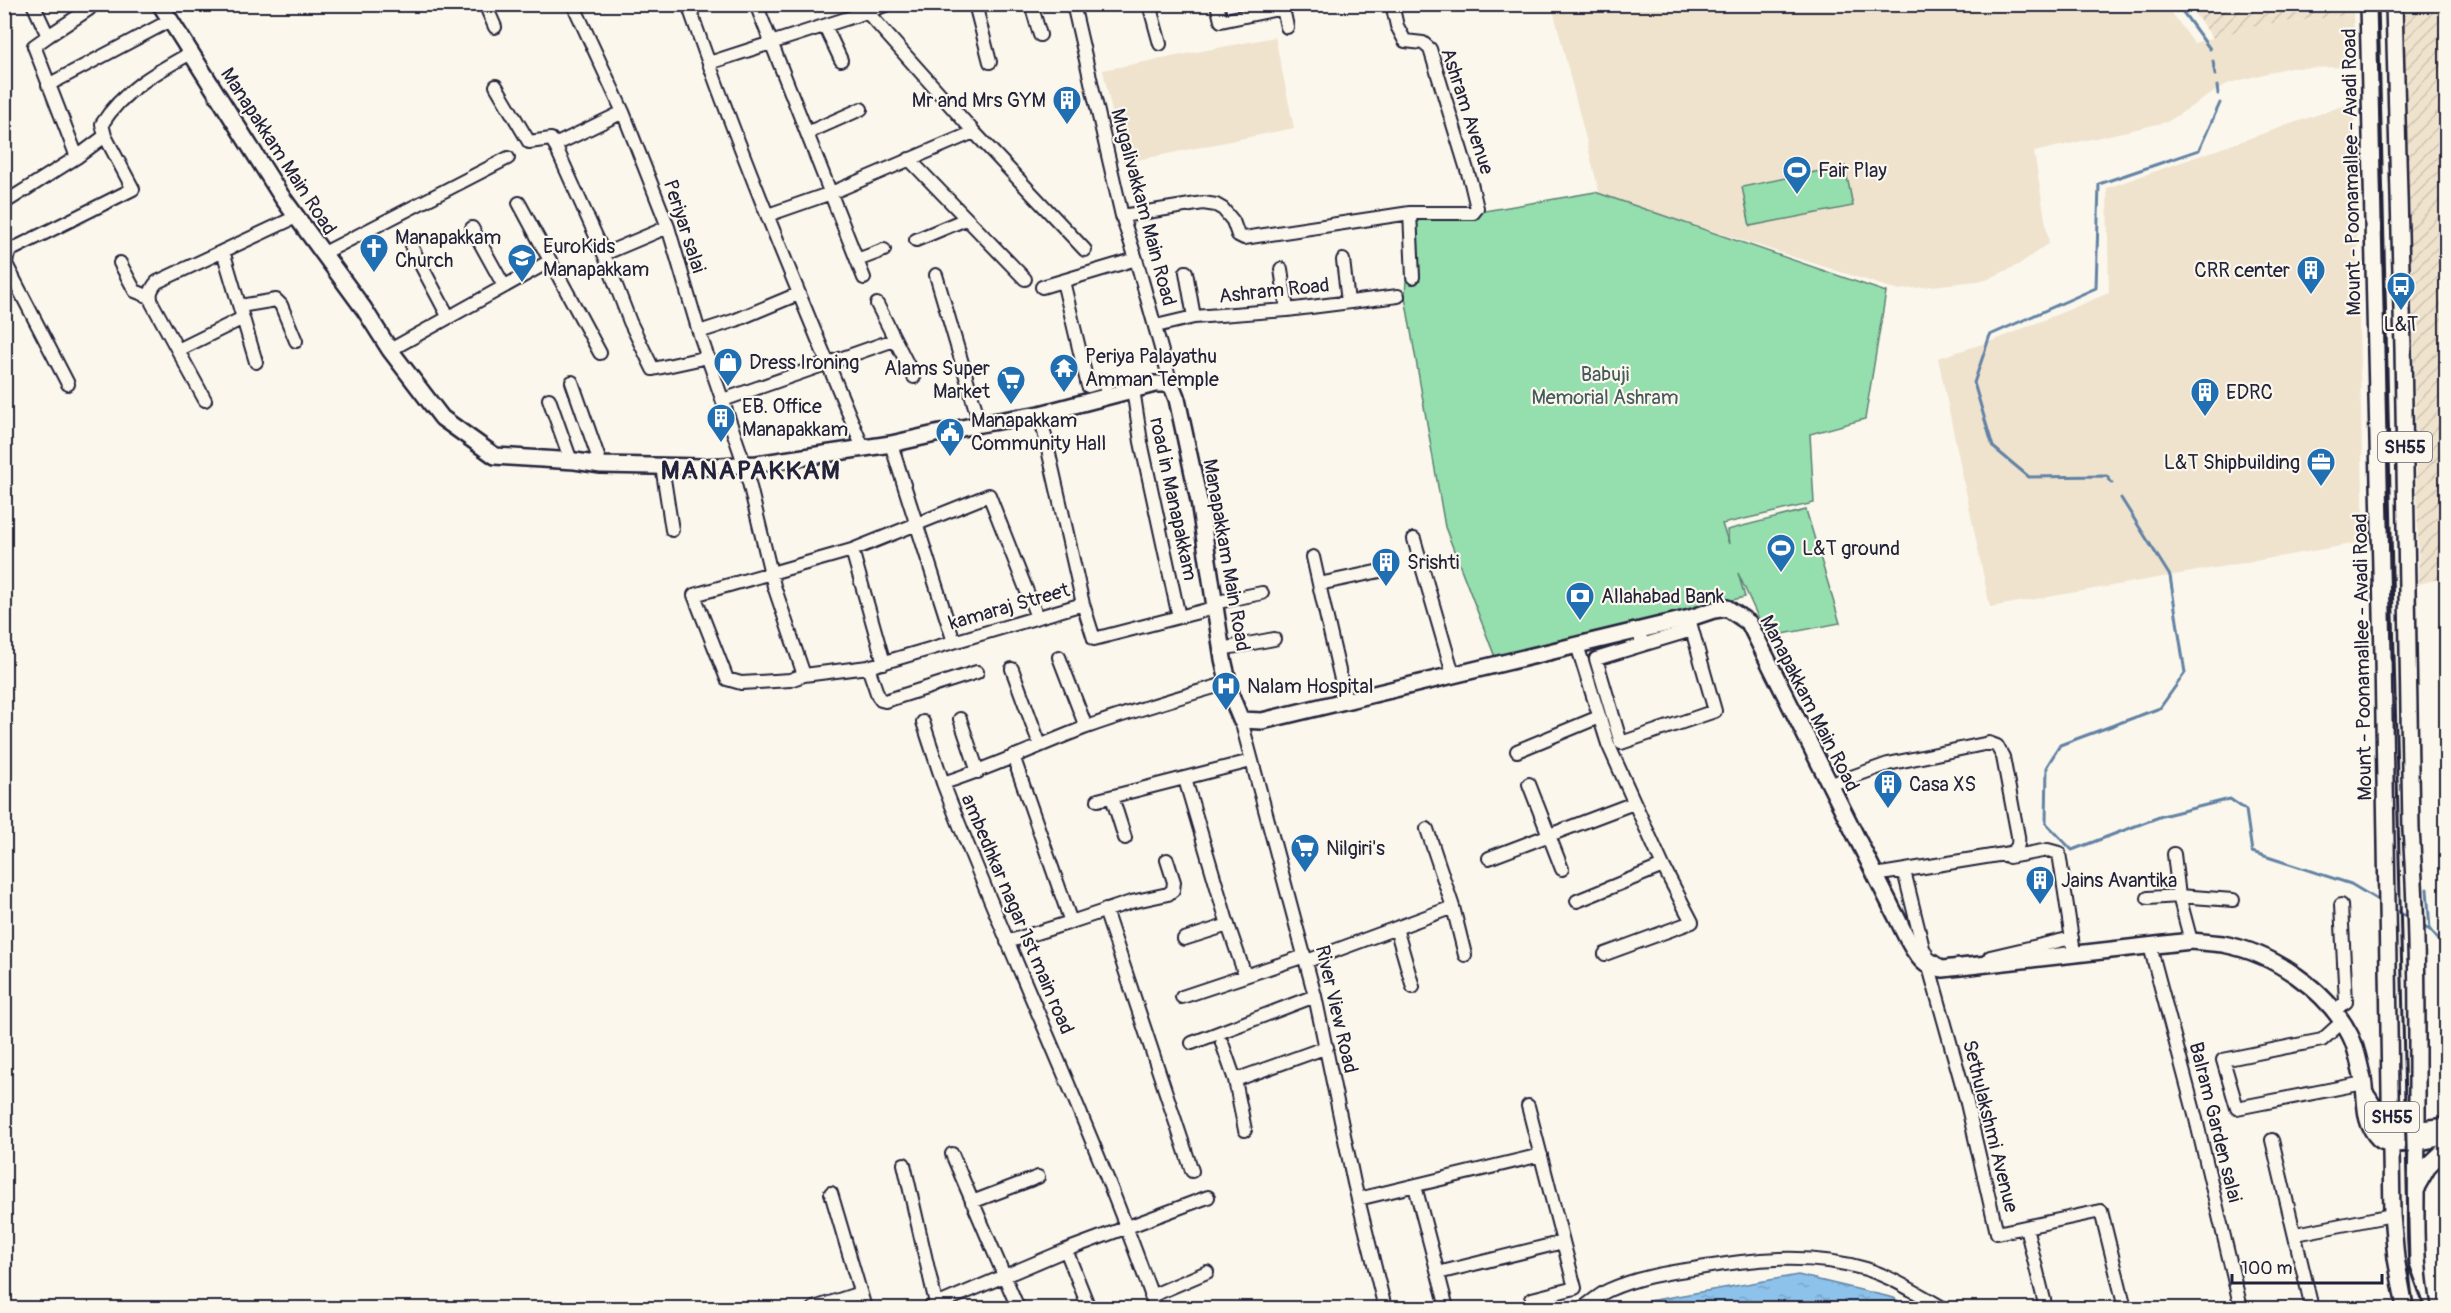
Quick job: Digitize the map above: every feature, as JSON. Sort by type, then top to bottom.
[{"type":"main road","name":"Manapakkam Main Road","points":[[160,4],[296,217],[364,309],[390,350],[442,418],[495,456],[601,465],[745,466],[891,444],[980,423],[1040,414],[1155,384],[1171,384],[1177,399],[1199,501],[1213,606],[1228,683],[1241,720],[1262,721],[1576,645],[1641,638],[1690,624],[1714,610],[1727,608],[1739,614],[1749,623],[1876,878],[1911,944],[1929,967]]},
{"type":"main road","name":"Mount - Poonamallee - Avadi Road","points":[[2368,4],[2392,1215],[2396,1258],[2405,1308]]},
{"type":"main road","name":"SH55","points":[[2394,4],[2403,348],[2411,830],[2415,890],[2417,1136],[2415,1190],[2423,1308]]},
{"type":"main road","points":[[1929,967],[1943,969],[2073,945],[2150,946],[2191,941],[2224,945],[2254,954],[2285,970],[2339,1016],[2354,1044],[2365,1089],[2364,1106],[2372,1129],[2380,1139],[2392,1144],[2446,1126]]},
{"type":"main road","points":[[2365,1089],[2384,1124],[2417,1136],[2446,1136]]},
{"type":"main road","points":[[2415,1190],[2429,1165],[2446,1149]]},
{"type":"street","points":[[33,4],[48,36]]},
{"type":"street","points":[[77,157],[34,46],[89,9],[87,4]]},
{"type":"street","points":[[485,4],[495,27]]},
{"type":"street","name":"Periyar salai","points":[[573,4],[623,112],[668,227],[699,332],[745,466],[771,572],[804,675]]},
{"type":"street","points":[[688,4],[708,63],[798,294],[862,448]]},
{"type":"street","points":[[756,4],[864,278]]},
{"type":"street","points":[[708,63],[825,26],[863,8],[888,4]]},
{"type":"street","points":[[975,4],[990,62]]},
{"type":"street","points":[[1031,4],[1040,35]]},
{"type":"street","name":"Mugalivakkam Main Road","points":[[1073,4],[1122,216],[1156,326],[1171,384]]},
{"type":"street","points":[[1149,4],[1160,44]]},
{"type":"street","points":[[1217,4],[1221,21],[1283,6],[1287,27]]},
{"type":"street","name":"Ashram Avenue","points":[[1392,4],[1397,26],[1405,41],[1423,44],[1430,49],[1477,208],[1473,213],[1466,215],[1410,213]]},
{"type":"street","points":[[863,8],[974,132],[1085,250]]},
{"type":"street","points":[[48,85],[171,20]]},
{"type":"street","points":[[825,26],[841,60]]},
{"type":"street","points":[[68,384],[6,264],[7,256],[11,250],[133,189],[105,136],[102,124],[123,98],[152,75],[191,53]]},
{"type":"street","points":[[496,86],[529,142],[551,140],[555,145],[604,254],[630,322],[653,369],[708,357]]},
{"type":"street","points":[[807,132],[861,109]]},
{"type":"street","points":[[555,145],[623,112]]},
{"type":"street","points":[[768,215],[831,193],[974,132]]},
{"type":"street","points":[[4,203],[77,157],[105,136]]},
{"type":"street","points":[[322,254],[508,158]]},
{"type":"street","points":[[909,159],[1025,279]]},
{"type":"street","points":[[519,203],[600,353]]},
{"type":"street","points":[[1122,216],[1203,203],[1216,205],[1228,215],[1233,221],[1234,230],[1244,238],[1410,213],[1413,277]]},
{"type":"street","points":[[150,297],[152,288],[157,282],[296,217]]},
{"type":"street","points":[[916,240],[966,219]]},
{"type":"street","points":[[604,254],[668,227]]},
{"type":"street","points":[[472,228],[504,286]]},
{"type":"street","points":[[412,248],[448,316]]},
{"type":"street","points":[[857,260],[884,250]]},
{"type":"street","points":[[223,251],[256,362]]},
{"type":"street","points":[[1042,287],[1136,259]]},
{"type":"street","points":[[1342,260],[1348,302]]},
{"type":"street","points":[[390,350],[550,261]]},
{"type":"street","points":[[120,263],[135,291],[150,297],[205,400]]},
{"type":"street","points":[[1281,268],[1287,310]]},
{"type":"street","points":[[1186,272],[1194,317]]},
{"type":"street","points":[[936,275],[980,423]]},
{"type":"street","points":[[1063,281],[1088,386],[1105,381],[1107,396]]},
{"type":"street","points":[[699,332],[736,320],[798,294]]},
{"type":"street","name":"Ashram Road","points":[[1156,326],[1194,317],[1287,310],[1398,296]]},
{"type":"street","points":[[178,350],[242,312],[276,300],[281,305],[296,341]]},
{"type":"street","points":[[877,304],[914,377]]},
{"type":"street","points":[[723,400],[894,340]]},
{"type":"street","points":[[572,382],[601,465]]},
{"type":"street","name":"road in Manapakkam","points":[[1133,389],[1141,442],[1179,617]]},
{"type":"street","points":[[549,399],[571,461]]},
{"type":"street","points":[[1040,414],[1083,604]]},
{"type":"street","points":[[891,444],[954,642]]},
{"type":"street","points":[[662,466],[672,530]]},
{"type":"street","points":[[771,572],[852,550],[989,495],[1037,616]]},
{"type":"street","points":[[1414,539],[1453,674]]},
{"type":"street","points":[[852,550],[884,663]]},
{"type":"street","points":[[1313,557],[1346,701]]},
{"type":"street","points":[[1319,584],[1385,570]]},
{"type":"street","name":"kamaraj Street","points":[[771,572],[694,595],[727,679],[741,683],[790,680],[804,675],[868,667],[1083,604],[1094,639],[1262,593]]},
{"type":"street","points":[[1641,638],[1596,659],[1621,743],[1715,711],[1690,624]]},
{"type":"street","points":[[1221,649],[1274,639]]},
{"type":"street","points":[[1576,645],[1608,744],[1663,866],[1692,922],[1605,954]]},
{"type":"street","points":[[1059,657],[1086,727]]},
{"type":"street","points":[[868,667],[878,696],[885,701],[977,672]]},
{"type":"street","points":[[1012,669],[1040,745]]},
{"type":"street","name":"ambedhkar nagar 1st main road","points":[[1156,1308],[1127,1226],[1007,942],[943,783],[978,772],[1040,745],[1140,708],[1228,683]]},
{"type":"street","points":[[1516,751],[1599,717]]},
{"type":"street","points":[[960,719],[978,772]]},
{"type":"street","name":"River View Road","points":[[1241,720],[1306,958],[1385,1308]]},
{"type":"street","points":[[923,722],[943,783]]},
{"type":"street","points":[[1829,785],[1888,764],[1989,743],[1997,746],[2003,757],[2018,836],[2019,844],[2016,850],[1876,878]]},
{"type":"street","points":[[1013,756],[1071,922]]},
{"type":"street","points":[[1098,800],[1251,761]]},
{"type":"street","points":[[1185,779],[1245,975]]},
{"type":"street","points":[[1529,784],[1562,868]]},
{"type":"street","points":[[1112,797],[1125,838]]},
{"type":"street","points":[[1490,858],[1635,803]]},
{"type":"street","points":[[1427,830],[1453,907],[1465,956]]},
{"type":"street","points":[[1876,878],[2054,850],[2059,853],[2061,861],[2073,945],[1934,963],[1923,948],[1905,875]]},
{"type":"street","points":[[2174,854],[2179,896],[2191,941]]},
{"type":"street","points":[[1007,942],[1105,910],[1168,894],[1173,890],[1174,882],[1167,860]]},
{"type":"street","points":[[1577,901],[1663,866]]},
{"type":"street","points":[[2148,898],[2179,896],[2233,900]]},
{"type":"street","points":[[2341,905],[2346,1002],[2322,1040],[2223,1060],[2237,1108],[2365,1089]]},
{"type":"street","points":[[1182,997],[1245,975],[1306,958],[1453,907]]},
{"type":"street","points":[[1105,910],[1192,1171]]},
{"type":"street","points":[[1184,939],[1228,925]]},
{"type":"street","points":[[1396,928],[1413,987]]},
{"type":"street","name":"Balram Garden salai","points":[[2150,946],[2195,1115],[2241,1308]]},
{"type":"street","name":"Sethulakshmi Avenue","points":[[1929,967],[1966,1099],[1997,1233],[2101,1211],[2125,1308]]},
{"type":"street","points":[[1192,1043],[1315,996]]},
{"type":"street","points":[[1222,1043],[1235,1080],[1245,1130]]},
{"type":"street","points":[[1235,1080],[1327,1047]]},
{"type":"street","points":[[1528,1106],[1575,1288],[1532,1299],[1534,1308]]},
{"type":"street","points":[[2272,1140],[2312,1308]]},
{"type":"street","points":[[952,1154],[1018,1308]]},
{"type":"street","points":[[1359,1199],[1541,1155]]},
{"type":"street","points":[[904,1164],[934,1307],[1127,1226],[1208,1197]]},
{"type":"street","points":[[972,1202],[1038,1177]]},
{"type":"street","points":[[1415,1186],[1447,1308]]},
{"type":"street","points":[[831,1193],[865,1308]]},
{"type":"street","points":[[2296,1234],[2392,1215]]},
{"type":"street","points":[[2026,1227],[2046,1308]]},
{"type":"street","points":[[1438,1273],[1563,1242]]},
{"type":"street","points":[[1066,1251],[1089,1308]]},
{"type":"street","points":[[1583,1308],[1606,1291],[1643,1277],[1748,1260],[1796,1258],[1866,1269],[1901,1283],[1943,1308]]},
{"type":"street","points":[[1151,1296],[1207,1272]]},
{"type":"street","points":[[814,1308],[860,1293]]},
{"type":"shaded area","points":[[1552,5],[2166,5],[2194,43],[2263,24],[2353,15],[2356,67],[2286,68],[2227,84],[2167,122],[2034,152],[2049,243],[2018,265],[1986,280],[1897,290],[1600,195]]},
{"type":"shaded area","points":[[2188,5],[2352,5],[2353,15],[2263,24],[2213,38]]},
{"type":"shaded area","points":[[2397,5],[2446,5],[2446,577],[2419,584],[2414,357]]},
{"type":"shaded area","points":[[1275,37],[1294,128],[1123,163],[1103,70]]},
{"type":"shaded area","points":[[2354,102],[2364,542],[1990,607],[1938,358],[1995,340],[2109,293],[2107,188]]},
{"type":"green space","name":"Fair Play","points":[[1845,166],[1853,206],[1750,226],[1742,187]]},
{"type":"green space","name":"Babuji Memorial Ashram","points":[[1595,192],[1886,292],[1865,419],[1810,434],[1814,503],[1722,524],[1729,544],[1727,530],[1806,510],[1840,623],[1767,637],[1738,573],[1745,597],[1495,657],[1445,527],[1405,297],[1410,213],[1473,213]]},
{"type":"water","points":[[1798,1275],[1894,1298],[1908,1308],[1608,1308]]},
{"type":"waterway","points":[[2177,4],[2210,49]]},
{"type":"waterway","points":[[2213,61],[2215,75]]},
{"type":"waterway","points":[[2217,86],[2218,94]]},
{"type":"waterway","points":[[2112,483],[2107,476],[2029,477],[1993,447],[1974,383],[1990,335],[2096,288],[2099,184],[2199,150],[2220,103]]},
{"type":"waterway","points":[[2121,498],[2170,576],[2185,673],[2160,708],[2060,745],[2047,766],[2046,823],[2072,850],[2162,816],[2230,799],[2246,810],[2252,852],[2351,884],[2381,902]]},
{"type":"waterway","points":[[2427,889],[2430,930]]},
{"type":"waterway","points":[[2392,908],[2409,918]]},
{"type":"waterway","points":[[2420,925],[2430,930],[2446,948]]},
{"type":"railway","points":[[2378,4],[2409,1264],[2425,1308]]},
{"type":"place","name":"Mr and Mrs GYM","points":[[1067,126]]},
{"type":"place","name":"Fair Play","points":[[1797,196]]},
{"type":"place","name":"Manapakkam Church","points":[[374,274]]},
{"type":"place","name":"EuroKids Manapakkam","points":[[522,284]]},
{"type":"place","name":"CRR center","points":[[2311,296]]},
{"type":"place","name":"L&T","points":[[2401,312]]},
{"type":"place","name":"Dress Ironing","points":[[728,388]]},
{"type":"place","name":"Periya Palayathu Amman Temple","points":[[1064,394]]},
{"type":"place","name":"Alams Super Market","points":[[1011,406]]},
{"type":"place","name":"EDRC","points":[[2205,418]]},
{"type":"place","name":"EB. Office Manapakkam","points":[[721,444]]},
{"type":"place","name":"Manapakkam Community Hall","points":[[950,458]]},
{"type":"place","name":"L&T Shipbuilding","points":[[2321,488]]},
{"type":"place","name":"L&T ground","points":[[1781,574]]},
{"type":"place","name":"Srishti","points":[[1386,588]]},
{"type":"place","name":"Allahabad Bank","points":[[1580,622]]},
{"type":"place","name":"Nalam Hospital","points":[[1226,712]]},
{"type":"place","name":"Casa XS","points":[[1888,810]]},
{"type":"place","name":"Nilgiri's","points":[[1305,874]]},
{"type":"place","name":"Jains Avantika","points":[[2040,906]]},
{"type":"district","name":"MANAPAKKAM","points":[[751,470]]}]
